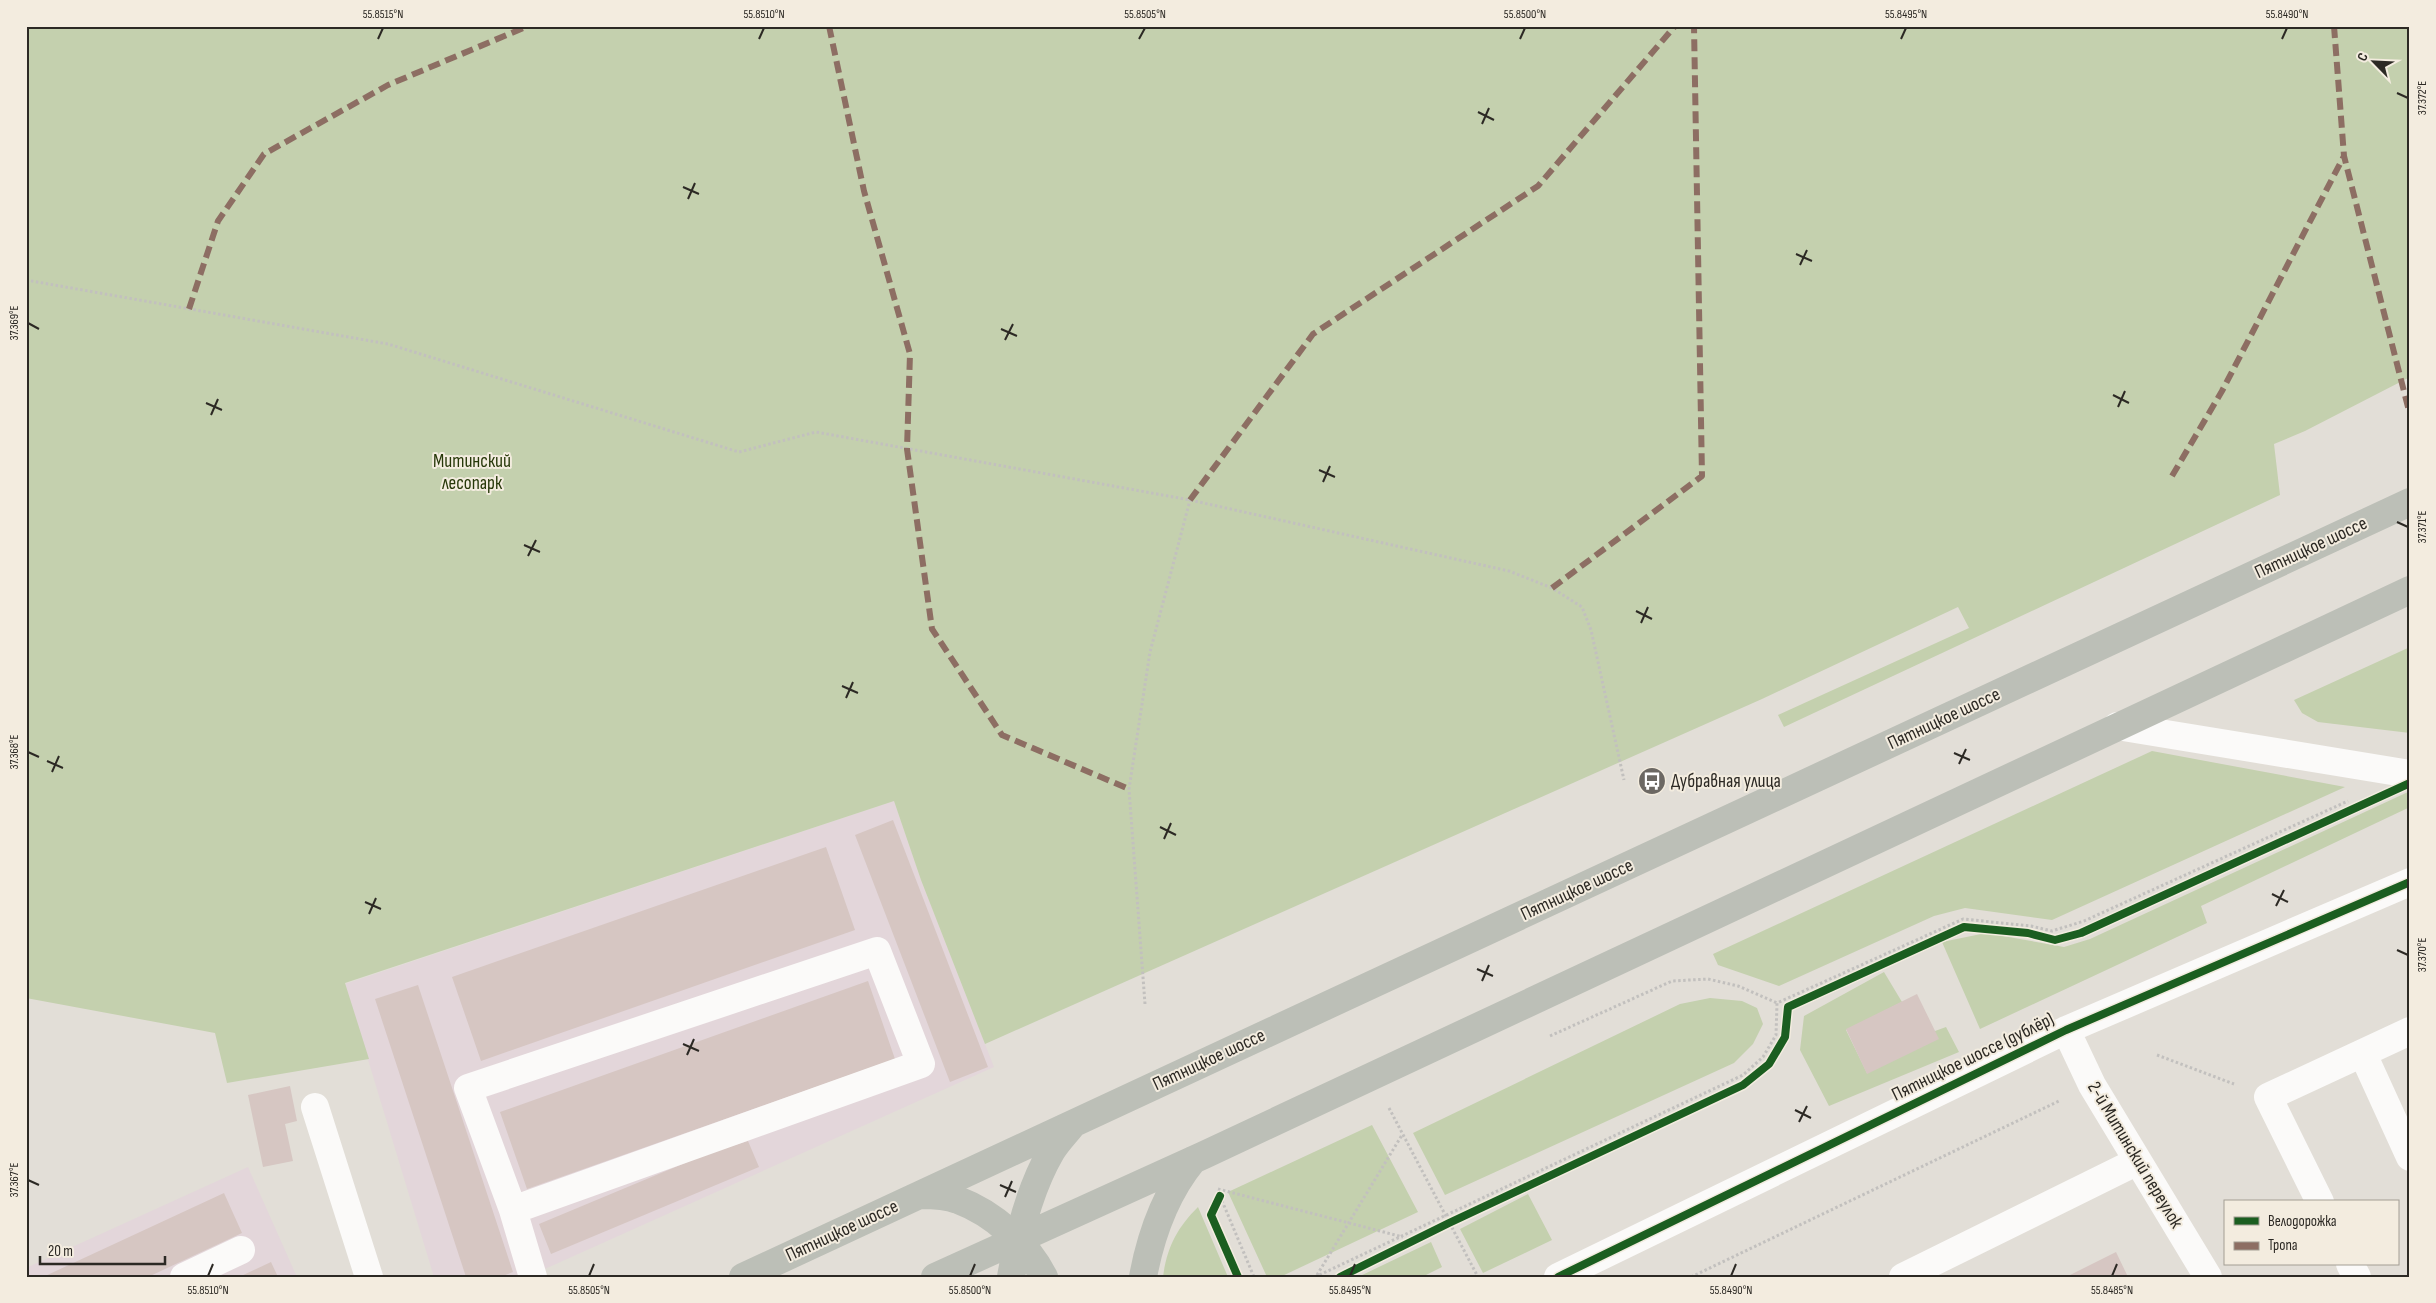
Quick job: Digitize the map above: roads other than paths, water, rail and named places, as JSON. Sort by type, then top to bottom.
[{"type":"main road","name":"Пятницкое шоссе","points":[[743,1277],[2410,502]]},
{"type":"main road","points":[[935,1277],[1193,1160],[2410,590]]},
{"type":"main road","points":[[1011,1277],[1018,1238],[1051,1152],[1073,1123]]},
{"type":"main road","points":[[1143,1277],[1148,1247],[1161,1212],[1178,1179],[1193,1160]]},
{"type":"main road","points":[[920,1195],[958,1200],[987,1215],[1018,1238],[1044,1277]]},
{"type":"street","points":[[2117,726],[2410,774]]},
{"type":"street","name":"Пятницкое шоссе (дублёр)","points":[[1558,1277],[2066,1030],[2410,882]]},
{"type":"street","points":[[513,1210],[921,1064],[877,951],[468,1088],[513,1210],[533,1277]]},
{"type":"street","name":"2-й Митинский переулок","points":[[2066,1030],[2092,1085],[2208,1277]]},
{"type":"street","points":[[2319,1200],[2268,1097],[2410,1031]]},
{"type":"street","points":[[2363,1054],[2410,1157]]},
{"type":"street","points":[[315,1107],[369,1277]]},
{"type":"street","points":[[1902,1277],[2138,1161]]},
{"type":"street","points":[[184,1277],[241,1250]]},
{"type":"place","name":"Дубравная улица","points":[[1652,781]]},
{"type":"park label","name":"Митинский лесопарк","points":[[472,472]]}]
